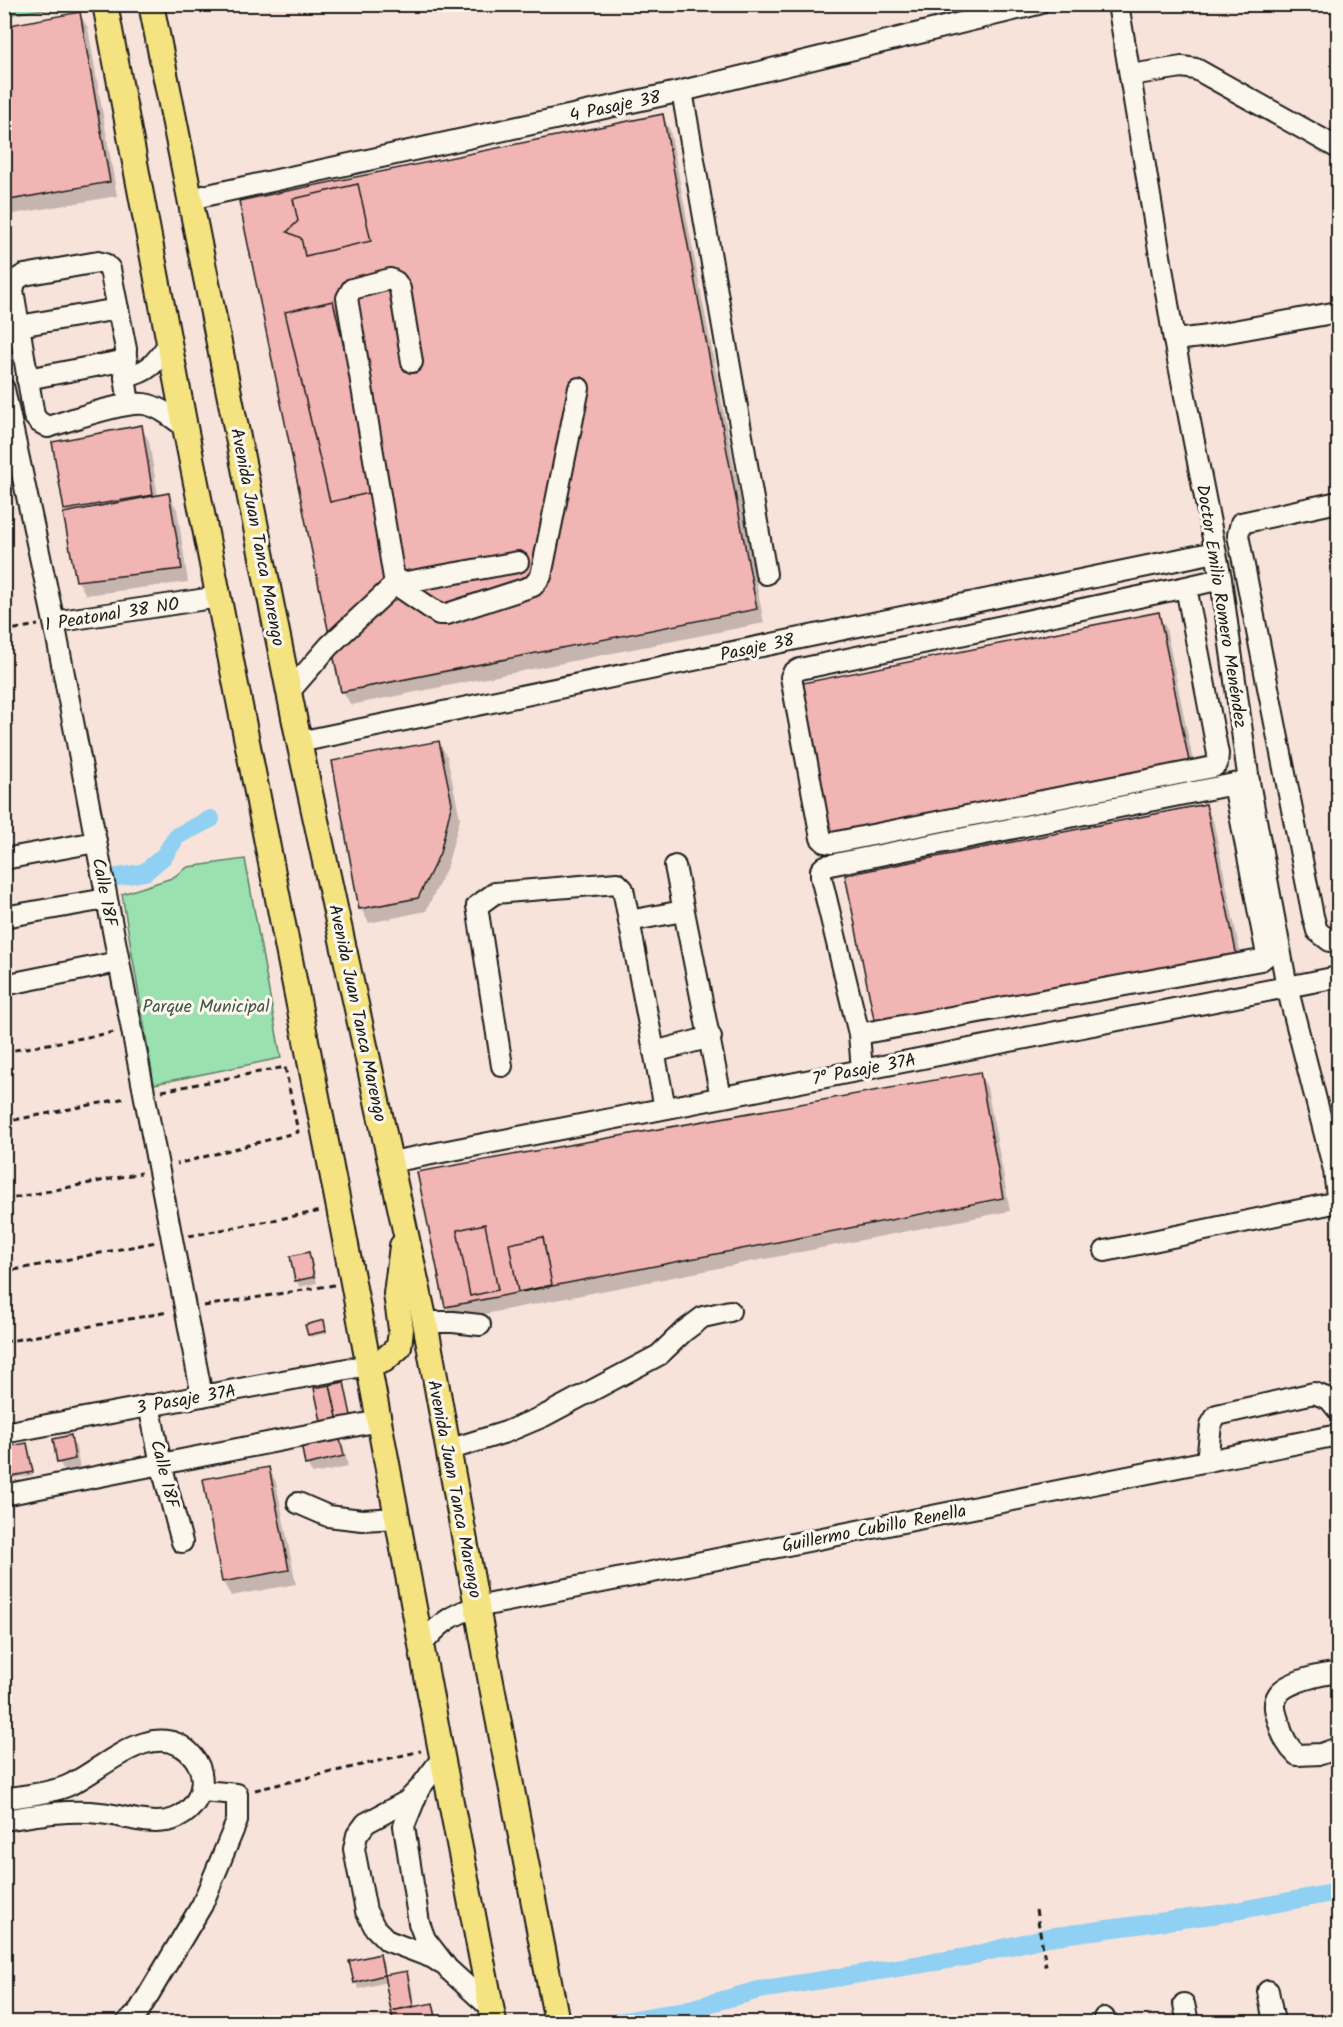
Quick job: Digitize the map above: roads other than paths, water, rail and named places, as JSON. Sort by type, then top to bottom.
[{"type":"main road","points":[[105,4],[493,2015]]},
{"type":"main road","points":[[135,4],[157,102],[179,146]]},
{"type":"main road","name":"Avenida Juan Tanca Marengo","points":[[151,4],[299,742],[424,1323],[557,2022]]},
{"type":"main road","points":[[368,1365],[384,1360],[399,1347],[401,1329],[396,1294],[405,1230]]},
{"type":"street","name":"4 Pasaje 38","points":[[190,199],[682,91],[1038,4]]},
{"type":"street","name":"Doctor Emilio Romero Menéndez","points":[[1118,4],[1174,340],[1221,579],[1242,783],[1287,987],[1336,1170],[1338,1203]]},
{"type":"street","points":[[1130,75],[1182,67],[1196,69],[1338,148]]},
{"type":"street","points":[[682,91],[766,574]]},
{"type":"street","points":[[129,404],[118,309],[110,269],[98,262],[24,274],[16,280],[13,290],[27,379],[34,416],[39,423],[48,427],[129,404],[146,404],[166,412],[185,427]]},
{"type":"street","points":[[412,362],[400,289],[396,282],[390,279],[352,290],[347,298],[395,584],[439,614],[447,614],[533,586],[541,576],[579,388]]},
{"type":"street","points":[[19,326],[118,309]]},
{"type":"street","points":[[1174,340],[1338,312]]},
{"type":"street","points":[[27,379],[126,369],[138,375],[155,364],[170,342]]},
{"type":"street","name":"Calle 18F","points":[[4,389],[54,622],[202,1396]]},
{"type":"street","points":[[1338,502],[1241,523],[1238,535],[1313,916],[1317,931],[1330,941],[1338,940]]},
{"type":"street","name":"Pasaje 38","points":[[299,742],[1215,552]]},
{"type":"street","points":[[289,692],[329,646],[395,584],[518,562]]},
{"type":"street","points":[[1186,587],[1218,754],[1217,764],[1213,768],[832,843],[825,842],[821,838],[791,677],[793,673],[800,669],[1221,579]]},
{"type":"street","name":"1 Peatonal 38 NO","points":[[54,622],[219,597]]},
{"type":"street","points":[[859,1034],[1261,960],[1267,955],[1242,783],[825,866],[821,870],[821,877],[859,1034],[862,1070]]},
{"type":"street","points":[[4,859],[96,842]]},
{"type":"street","points":[[675,866],[711,1037],[721,1097]]},
{"type":"street","points":[[502,1066],[477,906],[495,893],[617,883],[623,889],[665,1108]]},
{"type":"street","points":[[4,917],[106,899]]},
{"type":"street","points":[[629,921],[684,911]]},
{"type":"street","points":[[4,985],[118,962]]},
{"type":"street","name":"7° Pasaje 37A","points":[[391,1162],[1338,977]]},
{"type":"street","points":[[654,1052],[711,1037]]},
{"type":"street","points":[[1105,1251],[1338,1203]]},
{"type":"street","points":[[448,1450],[506,1432],[544,1416],[659,1355],[682,1332],[703,1317],[730,1311]]},
{"type":"street","points":[[424,1323],[453,1322],[480,1325]]},
{"type":"street","name":"3 Pasaje 37A","points":[[4,1433],[368,1365]]},
{"type":"street","points":[[1207,1461],[1211,1425],[1217,1415],[1314,1393],[1329,1399],[1338,1410]]},
{"type":"street","name":"Calle 18F","points":[[149,1405],[161,1464],[182,1542]]},
{"type":"street","points":[[4,1495],[379,1421]]},
{"type":"street","name":"Guillermo Cubillo Renella","points":[[422,1645],[445,1620],[477,1607],[1338,1435]]},
{"type":"street","points":[[298,1503],[328,1516],[362,1520],[398,1518]]},
{"type":"street","points":[[1338,1673],[1299,1681],[1284,1688],[1277,1696],[1274,1707],[1289,1748],[1298,1755],[1321,1754],[1338,1748]]},
{"type":"street","points":[[4,1799],[66,1787],[130,1748],[149,1741],[171,1742],[187,1750],[198,1762],[202,1776],[202,1791],[194,1806],[185,1814],[168,1820],[153,1822],[99,1813],[71,1812],[4,1820]]},
{"type":"street","points":[[441,1752],[419,1789],[404,1826],[419,1923],[425,1939],[448,1969],[493,2015]]},
{"type":"street","points":[[419,1789],[407,1801],[366,1823],[357,1835],[354,1849],[366,1911],[375,1928],[388,1941],[433,1958],[448,1969]]},
{"type":"street","points":[[127,2022],[137,2014],[202,1905],[237,1821],[237,1794],[202,1791]]},
{"type":"street","points":[[1268,1991],[1274,2022]]},
{"type":"waterway","points":[[112,878],[145,872],[164,856],[177,836],[211,819]]},
{"type":"waterway","points":[[617,2022],[682,2011],[759,1990],[966,1957],[1048,1937],[1219,1914],[1338,1892]]},
{"type":"park label","name":"Parque Municipal","points":[[206,1006]]}]
